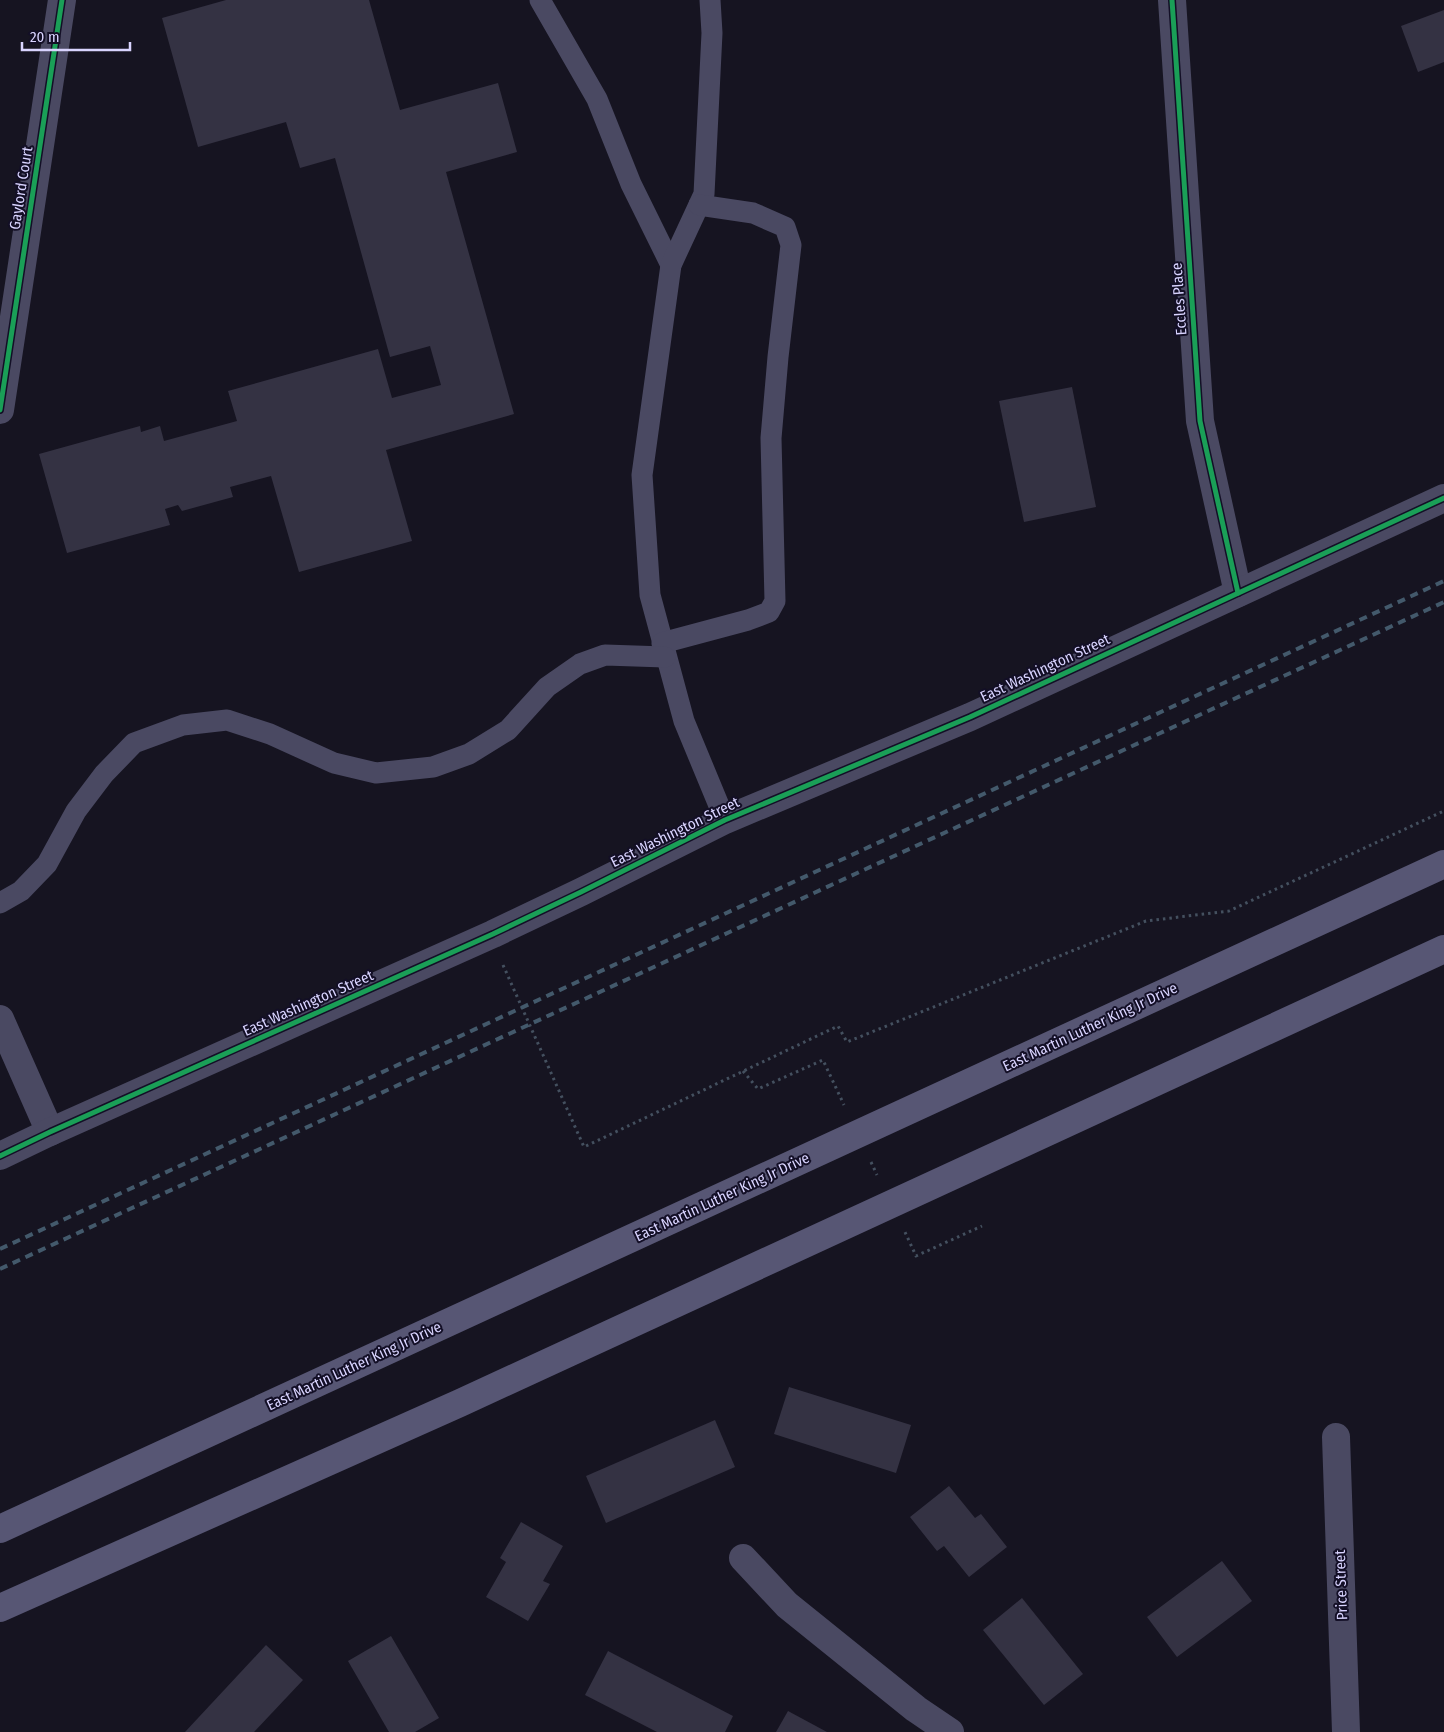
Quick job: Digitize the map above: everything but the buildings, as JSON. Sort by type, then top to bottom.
[{"type":"main road","name":"East Martin Luther King Jr Drive","points":[[0,1529],[1444,864]]},
{"type":"main road","points":[[0,1608],[460,1403],[1444,949]]},
{"type":"street","name":"Gaylord Court","points":[[0,410],[62,0]]},
{"type":"street","name":"Eccles Place","points":[[1172,0],[1200,421],[1238,593]]},
{"type":"street","name":"East Washington Street","points":[[0,1156],[489,935],[581,892],[725,820],[970,717],[1444,498]]},
{"type":"street","points":[[0,1019],[50,1132]]},
{"type":"street","name":"Price Street","points":[[1336,1438],[1346,1732]]},
{"type":"street","points":[[743,1558],[787,1605],[916,1709],[950,1732]]},
{"type":"lane","points":[[540,0],[597,99],[631,184],[671,265]]},
{"type":"lane","points":[[710,0],[712,33],[704,194],[671,265],[642,475],[650,595],[684,721],[725,820]]},
{"type":"lane","points":[[0,903],[21,891],[47,864],[76,811],[104,774],[134,743],[183,724],[227,720],[270,734],[334,763],[376,773],[433,767],[469,754],[508,730],[547,687],[580,664],[605,655],[664,650],[769,612],[775,601],[771,438],[791,245],[785,227],[753,213],[699,205]]},
{"type":"path","points":[[489,935],[584,1147],[838,1026],[847,1042],[1146,921],[1229,911],[1444,811]]},
{"type":"path","points":[[743,1071],[758,1089],[822,1060]]},
{"type":"path","points":[[916,1256],[982,1226]]},
{"type":"railway","points":[[0,1249],[1444,581]]},
{"type":"railway","points":[[0,1269],[1444,602]]},
{"type":"cycle path","points":[[0,410],[62,0]]},
{"type":"cycle path","points":[[1172,0],[1200,421],[1238,593]]},
{"type":"cycle path","points":[[0,1156],[493,934],[725,820],[970,717],[1444,498]]}]
